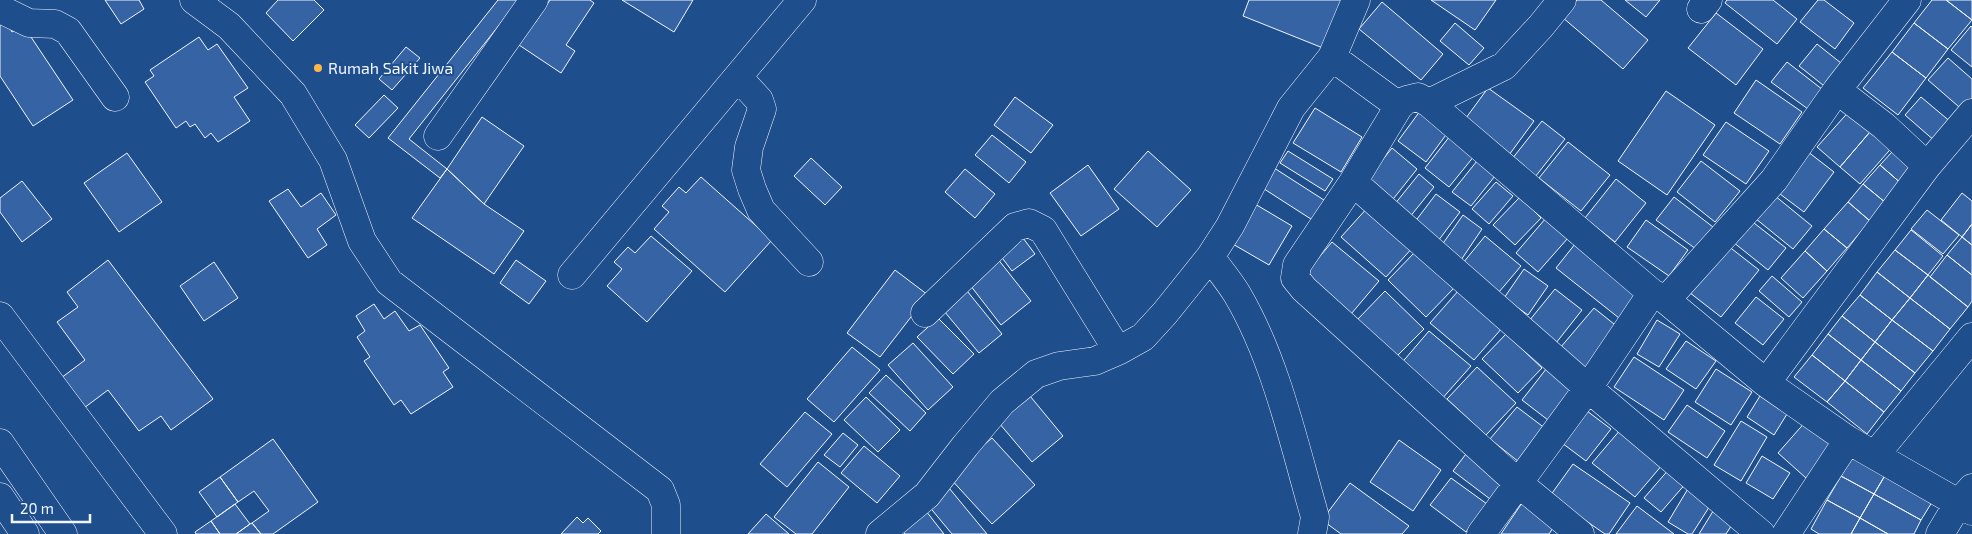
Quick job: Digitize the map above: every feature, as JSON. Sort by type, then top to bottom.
[{"type":"street","points":[[194,0],[229,26],[293,94],[333,160],[362,241],[389,282],[660,490],[666,506],[666,534]]},
{"type":"street","points":[[438,136],[534,0]]},
{"type":"street","points":[[572,275],[802,0]]},
{"type":"street","points":[[880,534],[927,495],[1002,402],[1036,374],[1059,366],[1095,361],[1143,337],[1210,257],[1230,226],[1291,108],[1332,57],[1356,0]]},
{"type":"street","points":[[1429,103],[1504,66],[1562,0]]},
{"type":"street","points":[[1481,534],[1588,388],[1659,296],[1774,180],[1837,90],[1907,0]]},
{"type":"street","points":[[0,9],[29,23],[55,24],[68,31],[115,97]]},
{"type":"street","points":[[1332,57],[1399,106]]},
{"type":"street","points":[[738,77],[759,100],[762,109],[749,147],[746,170],[752,189],[761,210],[810,262]]},
{"type":"street","points":[[1837,90],[1884,126],[1927,166]]},
{"type":"street","points":[[1580,534],[1518,483],[1304,289],[1295,278],[1297,265],[1399,106],[1406,100],[1418,97],[1429,103],[1766,383],[1848,440],[1967,501],[1940,534]]},
{"type":"street","points":[[1766,383],[1927,166],[1972,113]]},
{"type":"street","points":[[1352,182],[1588,388],[1761,534]]},
{"type":"street","points":[[925,313],[1015,228],[1029,223],[1043,230],[1118,351]]},
{"type":"street","points":[[1210,257],[1236,294],[1259,340],[1280,395],[1315,517],[1312,534]]},
{"type":"street","points":[[0,316],[164,534]]},
{"type":"street","points":[[1875,455],[1972,336]]},
{"type":"street","points":[[1786,534],[1848,440]]},
{"type":"street","points":[[0,443],[32,490],[56,532]]},
{"type":"street","points":[[24,534],[2,504],[32,490]]},
{"type":"building","points":[[105,0],[139,0],[144,9],[121,24]]},
{"type":"building","points":[[278,0],[314,0],[324,10],[293,41],[266,13]]},
{"type":"building","points":[[498,0],[519,0],[409,139],[447,169],[440,178],[388,138]]},
{"type":"building","points":[[550,0],[590,0],[594,3],[566,45],[575,51],[561,73],[510,39],[525,16],[535,23]]},
{"type":"building","points":[[622,0],[693,0],[674,32]]},
{"type":"building","points":[[1249,0],[1343,0],[1323,48],[1243,16]]},
{"type":"building","points":[[1431,0],[1496,0],[1475,30]]},
{"type":"building","points":[[1577,0],[1601,0],[1648,40],[1623,69],[1562,17]]},
{"type":"building","points":[[1625,0],[1660,0],[1646,17]]},
{"type":"building","points":[[1727,0],[1773,0],[1797,19],[1777,44],[1725,3]]},
{"type":"building","points":[[1818,0],[1824,0],[1854,23],[1835,49],[1800,22]]},
{"type":"building","points":[[1932,0],[1946,0],[1972,20],[1948,49],[1914,23]]},
{"type":"building","points":[[1946,0],[1972,0],[1972,20]]},
{"type":"building","points":[[1382,2],[1443,54],[1421,80],[1359,29]]},
{"type":"building","points":[[1716,13],[1763,49],[1736,85],[1688,48]]},
{"type":"building","points":[[6,21],[12,32],[23,25],[73,100],[33,126],[0,76],[0,25]]},
{"type":"building","points":[[1455,23],[1484,48],[1469,65],[1440,41]]},
{"type":"building","points":[[1914,23],[1948,49],[1926,78],[1892,52]]},
{"type":"building","points":[[1972,27],[1972,67],[1951,50]]},
{"type":"building","points":[[199,37],[208,50],[217,44],[248,88],[234,97],[250,121],[218,142],[211,133],[205,138],[195,124],[190,127],[186,121],[176,128],[145,82],[154,76],[150,70]]},
{"type":"building","points":[[1817,44],[1846,67],[1828,89],[1799,66]]},
{"type":"building","points":[[406,47],[420,58],[392,90],[379,79]]},
{"type":"building","points":[[1892,52],[1926,78],[1898,115],[1863,88]]},
{"type":"building","points":[[1948,58],[1972,79],[1972,106],[1966,113],[1928,80]]},
{"type":"building","points":[[1787,62],[1827,93],[1812,112],[1771,82]]},
{"type":"building","points":[[1756,80],[1802,112],[1780,144],[1734,113]]},
{"type":"building","points":[[1488,88],[1534,121],[1509,155],[1463,122]]},
{"type":"building","points":[[1666,91],[1715,125],[1667,195],[1618,161]]},
{"type":"building","points":[[384,95],[398,108],[369,138],[355,125]]},
{"type":"building","points":[[1015,97],[1053,125],[1031,153],[994,125]]},
{"type":"building","points":[[1921,97],[1952,123],[1936,142],[1905,115]]},
{"type":"building","points":[[1423,107],[1451,128],[1426,162],[1398,141]]},
{"type":"building","points":[[1853,107],[1875,126],[1840,167],[1817,147]]},
{"type":"building","points":[[1315,108],[1362,137],[1341,172],[1293,143]]},
{"type":"building","points":[[482,117],[524,146],[484,204],[447,169]]},
{"type":"building","points":[[1542,121],[1565,139],[1535,177],[1512,159]]},
{"type":"building","points":[[1726,122],[1769,151],[1746,184],[1703,155]]},
{"type":"building","points":[[1875,126],[1895,144],[1860,184],[1840,167]]},
{"type":"building","points":[[992,135],[1026,162],[1009,183],[975,155]]},
{"type":"building","points":[[1450,136],[1475,155],[1449,187],[1425,168]]},
{"type":"building","points":[[1568,142],[1610,175],[1581,211],[1539,178]]},
{"type":"building","points":[[1392,148],[1417,169],[1390,203],[1364,183]]},
{"type":"building","points":[[1803,148],[1834,172],[1804,212],[1772,188]]},
{"type":"building","points":[[1148,151],[1191,190],[1157,227],[1114,189]]},
{"type":"building","points":[[1288,151],[1333,179],[1325,191],[1280,163]]},
{"type":"building","points":[[1892,152],[1914,171],[1903,185],[1880,165]]},
{"type":"building","points":[[127,153],[162,202],[119,232],[84,183]]},
{"type":"building","points":[[811,158],[842,187],[825,205],[794,176]]},
{"type":"building","points":[[1477,161],[1495,176],[1471,206],[1452,192]]},
{"type":"building","points":[[1701,161],[1740,191],[1715,222],[1677,192]]},
{"type":"building","points":[[1088,165],[1119,209],[1081,236],[1050,193]]},
{"type":"building","points":[[1880,165],[1903,185],[1886,203],[1863,184]]},
{"type":"building","points":[[1271,166],[1327,202],[1314,221],[1258,185]]},
{"type":"building","points":[[447,169],[484,204],[524,231],[494,274],[412,218]]},
{"type":"building","points":[[965,169],[995,194],[975,218],[945,192]]},
{"type":"building","points":[[1419,174],[1434,187],[1409,218],[1394,205]]},
{"type":"building","points":[[701,177],[772,240],[725,292],[654,229],[669,212],[662,206],[679,187],[686,193]]},
{"type":"building","points":[[1616,179],[1646,203],[1615,242],[1585,218]]},
{"type":"building","points":[[22,181],[52,219],[22,242],[0,212],[0,198]]},
{"type":"building","points":[[1496,182],[1513,196],[1489,224],[1472,209]]},
{"type":"building","points":[[1863,184],[1886,203],[1870,221],[1848,202]]},
{"type":"building","points":[[288,189],[301,207],[321,193],[336,215],[317,229],[327,245],[308,258],[269,201]]},
{"type":"building","points":[[1769,191],[1812,226],[1793,249],[1750,214]]},
{"type":"building","points":[[1962,193],[1972,201],[1972,224],[1962,237],[1941,220]]},
{"type":"building","points":[[1436,194],[1460,212],[1438,241],[1414,223]]},
{"type":"building","points":[[1520,197],[1541,218],[1515,245],[1493,225]]},
{"type":"building","points":[[1674,197],[1713,227],[1696,249],[1656,220]]},
{"type":"building","points":[[1848,202],[1870,221],[1847,248],[1824,229]]},
{"type":"building","points":[[1255,204],[1292,226],[1269,265],[1231,243]]},
{"type":"building","points":[[1369,206],[1414,246],[1386,277],[1341,237]]},
{"type":"building","points":[[1927,210],[1959,235],[1943,254],[1911,229]]},
{"type":"building","points":[[1463,215],[1482,229],[1459,263],[1439,249]]},
{"type":"building","points":[[1745,216],[1786,248],[1768,270],[1728,238]]},
{"type":"building","points":[[1546,218],[1568,238],[1538,272],[1516,253]]},
{"type":"building","points":[[1646,220],[1688,250],[1669,276],[1627,247]]},
{"type":"building","points":[[1972,224],[1972,245],[1962,237]]},
{"type":"building","points":[[1824,229],[1847,248],[1827,271],[1805,251]]},
{"type":"building","points":[[1911,230],[1943,256],[1928,275],[1895,250]]},
{"type":"building","points":[[1020,234],[1035,254],[1012,271],[997,251]]},
{"type":"building","points":[[651,236],[692,271],[647,322],[607,286],[622,269],[614,262],[628,247],[635,253]]},
{"type":"building","points":[[1485,236],[1521,266],[1499,292],[1463,263]]},
{"type":"building","points":[[1962,237],[1972,245],[1972,275],[1947,255]]},
{"type":"building","points":[[1579,239],[1642,289],[1619,318],[1556,268]]},
{"type":"building","points":[[1332,242],[1379,281],[1351,314],[1304,275]]},
{"type":"building","points":[[1723,242],[1759,270],[1721,317],[1685,289]]},
{"type":"building","points":[[1895,250],[1928,275],[1910,298],[1877,272]]},
{"type":"building","points":[[1416,251],[1454,288],[1426,317],[1388,280]]},
{"type":"building","points":[[1805,251],[1827,271],[1803,298],[1781,278]]},
{"type":"building","points":[[1947,255],[1972,275],[1972,301],[1968,307],[1930,277]]},
{"type":"building","points":[[997,258],[1031,301],[1001,325],[967,281]]},
{"type":"building","points":[[108,260],[213,399],[171,430],[161,416],[139,431],[108,390],[80,411],[57,381],[85,360],[57,322],[78,307],[67,292]]},
{"type":"building","points":[[516,260],[546,281],[529,304],[500,283]]},
{"type":"building","points":[[214,262],[238,298],[204,321],[180,286]]},
{"type":"building","points":[[1524,269],[1548,286],[1528,315],[1504,298]]},
{"type":"building","points":[[895,270],[928,295],[880,357],[847,333]]},
{"type":"building","points":[[1877,272],[1910,298],[1892,320],[1860,295]]},
{"type":"building","points":[[1928,275],[1968,307],[1950,329],[1910,298]]},
{"type":"building","points":[[1772,276],[1802,302],[1789,317],[1759,291]]},
{"type":"building","points":[[963,286],[1002,334],[979,353],[939,305]]},
{"type":"building","points":[[1555,289],[1582,310],[1556,343],[1529,321]]},
{"type":"building","points":[[1459,290],[1503,327],[1474,360],[1430,323]]},
{"type":"building","points":[[1385,291],[1424,329],[1394,359],[1356,321]]},
{"type":"building","points":[[1860,295],[1892,320],[1875,342],[1842,316]]},
{"type":"building","points":[[1756,297],[1784,319],[1763,345],[1735,323]]},
{"type":"building","points":[[1910,298],[1950,329],[1933,351],[1892,320]]},
{"type":"building","points":[[374,304],[384,319],[395,311],[409,331],[420,325],[449,368],[443,372],[453,387],[411,414],[401,400],[394,405],[364,361],[370,357],[357,337],[365,331],[356,316]]},
{"type":"building","points":[[1594,308],[1619,328],[1585,369],[1560,348]]},
{"type":"building","points":[[1842,316],[1875,342],[1861,360],[1828,334]]},
{"type":"building","points":[[938,318],[974,354],[953,374],[917,337]]},
{"type":"building","points":[[1657,320],[1680,334],[1659,367],[1637,354]]},
{"type":"building","points":[[1892,320],[1933,351],[1915,373],[1875,342]]},
{"type":"building","points":[[1429,331],[1471,366],[1440,401],[1399,366]]},
{"type":"building","points":[[1506,334],[1542,368],[1518,393],[1482,359]]},
{"type":"building","points":[[1828,334],[1861,360],[1845,381],[1812,355]]},
{"type":"building","points":[[1686,341],[1716,361],[1696,389],[1666,369]]},
{"type":"building","points":[[1875,342],[1915,373],[1901,391],[1861,360]]},
{"type":"building","points":[[913,343],[953,387],[928,410],[888,365]]},
{"type":"building","points":[[852,347],[880,370],[834,422],[807,399]]},
{"type":"building","points":[[1812,355],[1845,381],[1827,402],[1794,377]]},
{"type":"building","points":[[1634,357],[1684,390],[1664,420],[1614,387]]},
{"type":"building","points":[[1861,360],[1901,391],[1884,412],[1845,381]]},
{"type":"building","points":[[1550,364],[1576,384],[1548,420],[1522,400]]},
{"type":"building","points":[[1477,367],[1516,403],[1486,435],[1447,399]]},
{"type":"building","points":[[1716,369],[1752,392],[1731,425],[1695,402]]},
{"type":"building","points":[[886,375],[926,413],[910,431],[869,393]]},
{"type":"building","points":[[1845,381],[1884,412],[1867,434],[1827,402]]},
{"type":"building","points":[[1030,396],[1063,436],[1032,462],[999,423]]},
{"type":"building","points":[[1760,396],[1787,414],[1774,435],[1747,417]]},
{"type":"building","points":[[866,397],[900,430],[878,452],[844,420]]},
{"type":"building","points":[[1687,405],[1725,431],[1707,458],[1668,432]]},
{"type":"building","points":[[1517,407],[1546,429],[1519,462],[1490,439]]},
{"type":"building","points":[[1587,411],[1611,429],[1586,461],[1562,443]]},
{"type":"building","points":[[805,412],[832,434],[787,487],[760,464]]},
{"type":"building","points":[[1807,420],[1835,443],[1806,478],[1778,453]]},
{"type":"building","points":[[1741,421],[1767,437],[1741,481],[1714,465]]},
{"type":"building","points":[[1621,429],[1663,464],[1635,497],[1592,463]]},
{"type":"building","points":[[843,433],[858,445],[840,467],[824,455]]},
{"type":"building","points":[[992,438],[1035,485],[992,524],[948,476]]},
{"type":"building","points":[[273,439],[318,502],[273,534],[261,534],[252,523],[269,511],[254,491],[238,502],[220,477]]},
{"type":"building","points":[[1399,440],[1441,470],[1413,511],[1370,482]]},
{"type":"building","points":[[864,446],[900,476],[877,503],[841,473]]},
{"type":"building","points":[[1857,448],[1890,467],[1874,494],[1841,476]]},
{"type":"building","points":[[1469,450],[1506,479],[1490,499],[1453,471]]},
{"type":"building","points":[[1762,456],[1790,473],[1773,499],[1746,483]]},
{"type":"building","points":[[818,462],[849,487],[812,534],[796,534],[774,517]]},
{"type":"building","points":[[1573,464],[1630,503],[1609,534],[1605,534],[1550,496]]},
{"type":"building","points":[[1890,467],[1937,494],[1921,520],[1874,494]]},
{"type":"building","points":[[1670,468],[1687,482],[1661,512],[1644,498]]},
{"type":"building","points":[[1841,476],[1874,494],[1860,518],[1827,500]]},
{"type":"building","points":[[220,477],[238,502],[217,517],[199,492]]},
{"type":"building","points":[[1451,478],[1487,504],[1466,532],[1430,505]]},
{"type":"building","points":[[1350,483],[1409,526],[1402,534],[1341,534],[1322,520]]},
{"type":"building","points":[[1689,487],[1713,501],[1692,534],[1688,534],[1668,522]]},
{"type":"building","points":[[949,488],[987,534],[952,534],[928,505]]},
{"type":"building","points":[[1874,494],[1921,520],[1914,534],[1888,534],[1860,518]]},
{"type":"building","points":[[1827,500],[1860,518],[1851,534],[1819,534],[1811,529]]},
{"type":"building","points":[[1522,503],[1555,525],[1549,534],[1501,534]]},
{"type":"building","points":[[235,504],[250,524],[236,534],[220,534],[211,521]]},
{"type":"building","points":[[1637,506],[1674,534],[1616,534]]},
{"type":"building","points":[[1715,508],[1735,520],[1726,534],[1699,534]]},
{"type":"building","points":[[926,511],[944,534],[905,534],[901,530]]},
{"type":"building","points":[[766,514],[789,534],[748,534]]},
{"type":"building","points":[[577,517],[583,523],[588,518],[601,531],[598,534],[561,534]]},
{"type":"building","points":[[1860,518],[1888,534],[1851,534]]},
{"type":"building","points":[[211,521],[220,534],[196,534],[195,532]]},
{"type":"building","points":[[252,523],[261,534],[236,534],[250,524]]},
{"type":"place","name":"Rumah Sakit Jiwa","points":[[318,68]]}]
